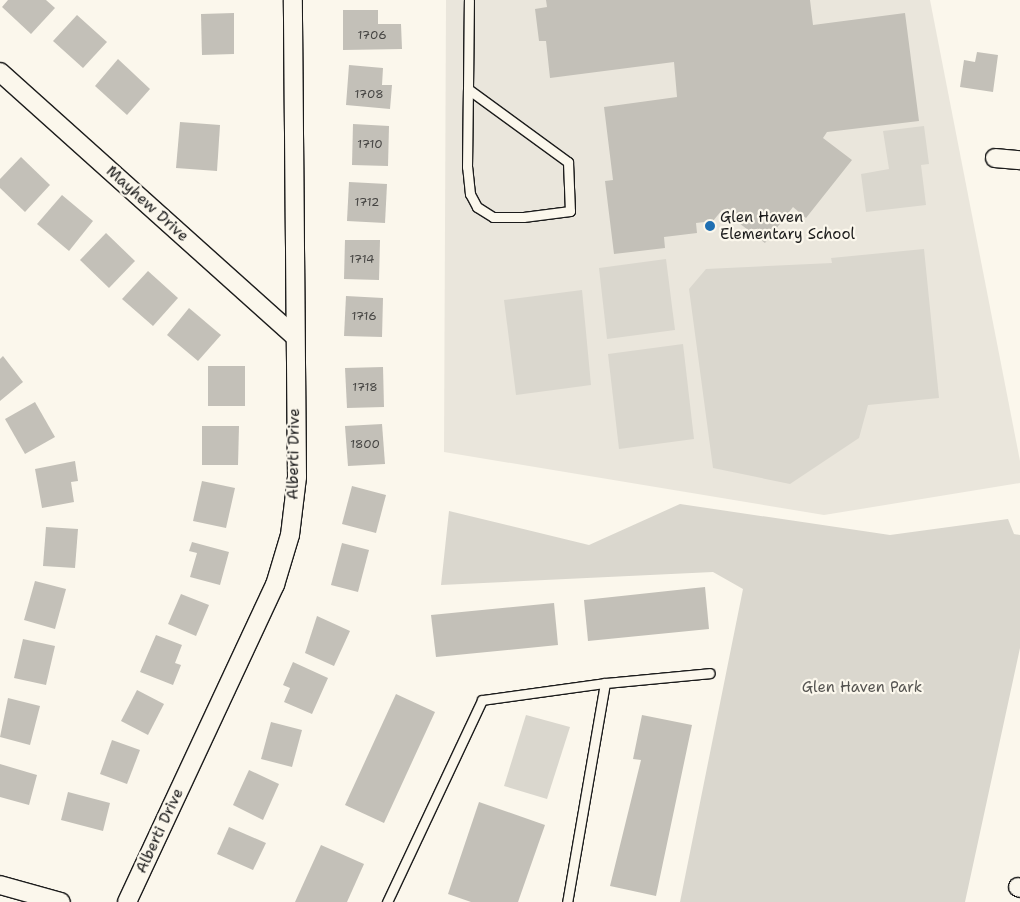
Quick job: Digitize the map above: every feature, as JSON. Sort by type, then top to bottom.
[{"type":"street","name":"Alberti Drive","points":[[127,902],[275,585],[288,543],[297,477],[294,336],[293,0]]},
{"type":"street","name":"Mayhew Drive","points":[[0,72],[294,336]]},
{"type":"street","points":[[995,158],[1020,160]]},
{"type":"street","points":[[0,885],[61,902]]},
{"type":"lane","points":[[468,89],[568,162],[570,211],[523,218],[493,217],[477,207],[470,194],[467,167],[469,0]]},
{"type":"lane","points":[[387,902],[482,700],[605,683],[710,673]]},
{"type":"lane","points":[[568,902],[605,683]]},
{"type":"shaded area","name":"Glen Haven Elementary School","points":[[446,0],[930,0],[1020,461],[1020,483],[824,515],[444,452]]},
{"type":"green space","points":[[924,126],[929,164],[921,165],[926,205],[866,212],[861,174],[889,169],[883,131]]},
{"type":"green space","points":[[924,249],[939,398],[868,405],[859,438],[790,484],[713,468],[689,289],[706,269],[832,263],[831,258]]},
{"type":"green space","points":[[666,259],[675,330],[607,339],[599,268]]},
{"type":"green space","points":[[582,290],[591,385],[516,395],[504,300]]},
{"type":"green space","points":[[683,344],[694,439],[619,449],[608,354]]},
{"type":"green space","name":"Glen Haven Park","points":[[680,504],[890,535],[1008,519],[1014,534],[1020,535],[1020,648],[965,902],[680,902],[743,589],[713,572],[441,585],[449,511],[589,545]]},
{"type":"green space","points":[[526,715],[570,727],[547,799],[504,786]]},
{"type":"building","points":[[8,0],[46,0],[55,8],[31,34],[2,7]]},
{"type":"building","name":"Glen Haven Elementary School","points":[[546,0],[810,0],[813,25],[905,13],[919,121],[827,132],[823,138],[852,160],[806,218],[793,207],[765,243],[722,210],[713,221],[696,223],[697,233],[664,237],[665,248],[614,254],[605,181],[613,180],[604,107],[677,97],[674,62],[550,78],[546,41],[539,41],[535,9],[547,7]]},
{"type":"building","points":[[343,10],[378,10],[378,24],[401,24],[402,49],[343,50]]},
{"type":"building","points":[[234,13],[234,54],[202,55],[201,14]]},
{"type":"building","points":[[77,15],[107,42],[83,68],[53,41]]},
{"type":"building","points":[[977,52],[998,55],[993,92],[960,87],[964,60],[975,62]]},
{"type":"building","points":[[118,59],[150,89],[127,115],[95,86]]},
{"type":"building","points":[[349,65],[383,68],[382,85],[392,85],[390,109],[346,105]]},
{"type":"building","points":[[180,122],[220,125],[217,171],[176,168]]},
{"type":"building","points":[[353,124],[389,126],[388,166],[352,165]]},
{"type":"building","points":[[21,157],[50,185],[25,212],[0,188],[0,179]]},
{"type":"building","points":[[349,182],[387,184],[385,223],[347,221]]},
{"type":"building","points":[[62,195],[93,221],[69,251],[37,224]]},
{"type":"building","points":[[106,233],[135,261],[109,288],[80,260]]},
{"type":"building","points":[[345,240],[380,240],[379,280],[344,279]]},
{"type":"building","points":[[148,271],[178,298],[153,326],[122,299]]},
{"type":"building","points":[[346,296],[383,298],[382,337],[344,336]]},
{"type":"building","points":[[189,308],[221,335],[198,361],[167,335]]},
{"type":"building","points":[[3,356],[23,382],[0,401],[0,359]]},
{"type":"building","points":[[208,366],[245,366],[245,406],[208,406]]},
{"type":"building","points":[[383,367],[384,407],[347,408],[345,368]]},
{"type":"building","points":[[35,402],[55,437],[25,454],[5,419]]},
{"type":"building","points":[[382,424],[385,464],[348,466],[345,426]]},
{"type":"building","points":[[202,426],[239,426],[238,465],[202,465]]},
{"type":"building","points":[[75,461],[78,481],[71,482],[74,502],[42,508],[35,469]]},
{"type":"building","points":[[202,481],[235,488],[226,528],[193,521]]},
{"type":"building","points":[[352,486],[386,495],[376,533],[342,524]]},
{"type":"building","points":[[46,527],[78,529],[75,568],[43,566]]},
{"type":"building","points":[[192,542],[229,552],[220,585],[190,577],[197,553],[189,551]]},
{"type":"building","points":[[342,543],[369,550],[358,592],[331,585]]},
{"type":"building","points":[[35,581],[66,589],[55,629],[24,620]]},
{"type":"building","points":[[705,587],[709,629],[588,641],[584,600]]},
{"type":"building","points":[[181,594],[209,605],[196,636],[168,624]]},
{"type":"building","points":[[554,603],[558,645],[436,657],[431,615]]},
{"type":"building","points":[[317,616],[350,631],[334,666],[305,653]]},
{"type":"building","points":[[156,635],[182,645],[175,663],[181,665],[173,685],[140,672]]},
{"type":"building","points":[[23,639],[55,646],[46,685],[14,678]]},
{"type":"building","points":[[293,662],[328,678],[312,714],[284,702],[290,688],[283,685]]},
{"type":"building","points":[[137,690],[164,704],[148,735],[121,721]]},
{"type":"building","points":[[396,694],[435,712],[384,823],[345,805]]},
{"type":"building","points":[[8,698],[40,706],[30,745],[0,737]]},
{"type":"building","points":[[642,715],[692,725],[656,896],[610,886],[641,760],[633,759]]},
{"type":"building","points":[[271,722],[302,730],[292,767],[261,759]]},
{"type":"building","points":[[112,740],[140,750],[127,784],[100,774]]},
{"type":"building","points":[[0,764],[37,775],[29,805],[0,797]]},
{"type":"building","points":[[249,770],[279,784],[263,820],[233,805]]},
{"type":"building","points":[[68,792],[110,803],[103,831],[61,820]]},
{"type":"building","points":[[479,802],[545,825],[518,902],[471,902],[448,894]]},
{"type":"building","points":[[229,827],[266,843],[253,870],[217,854]]},
{"type":"building","points":[[321,845],[364,864],[347,902],[295,902]]},
{"type":"place","name":"Glen Haven Elementary School","points":[[710,226]]}]
